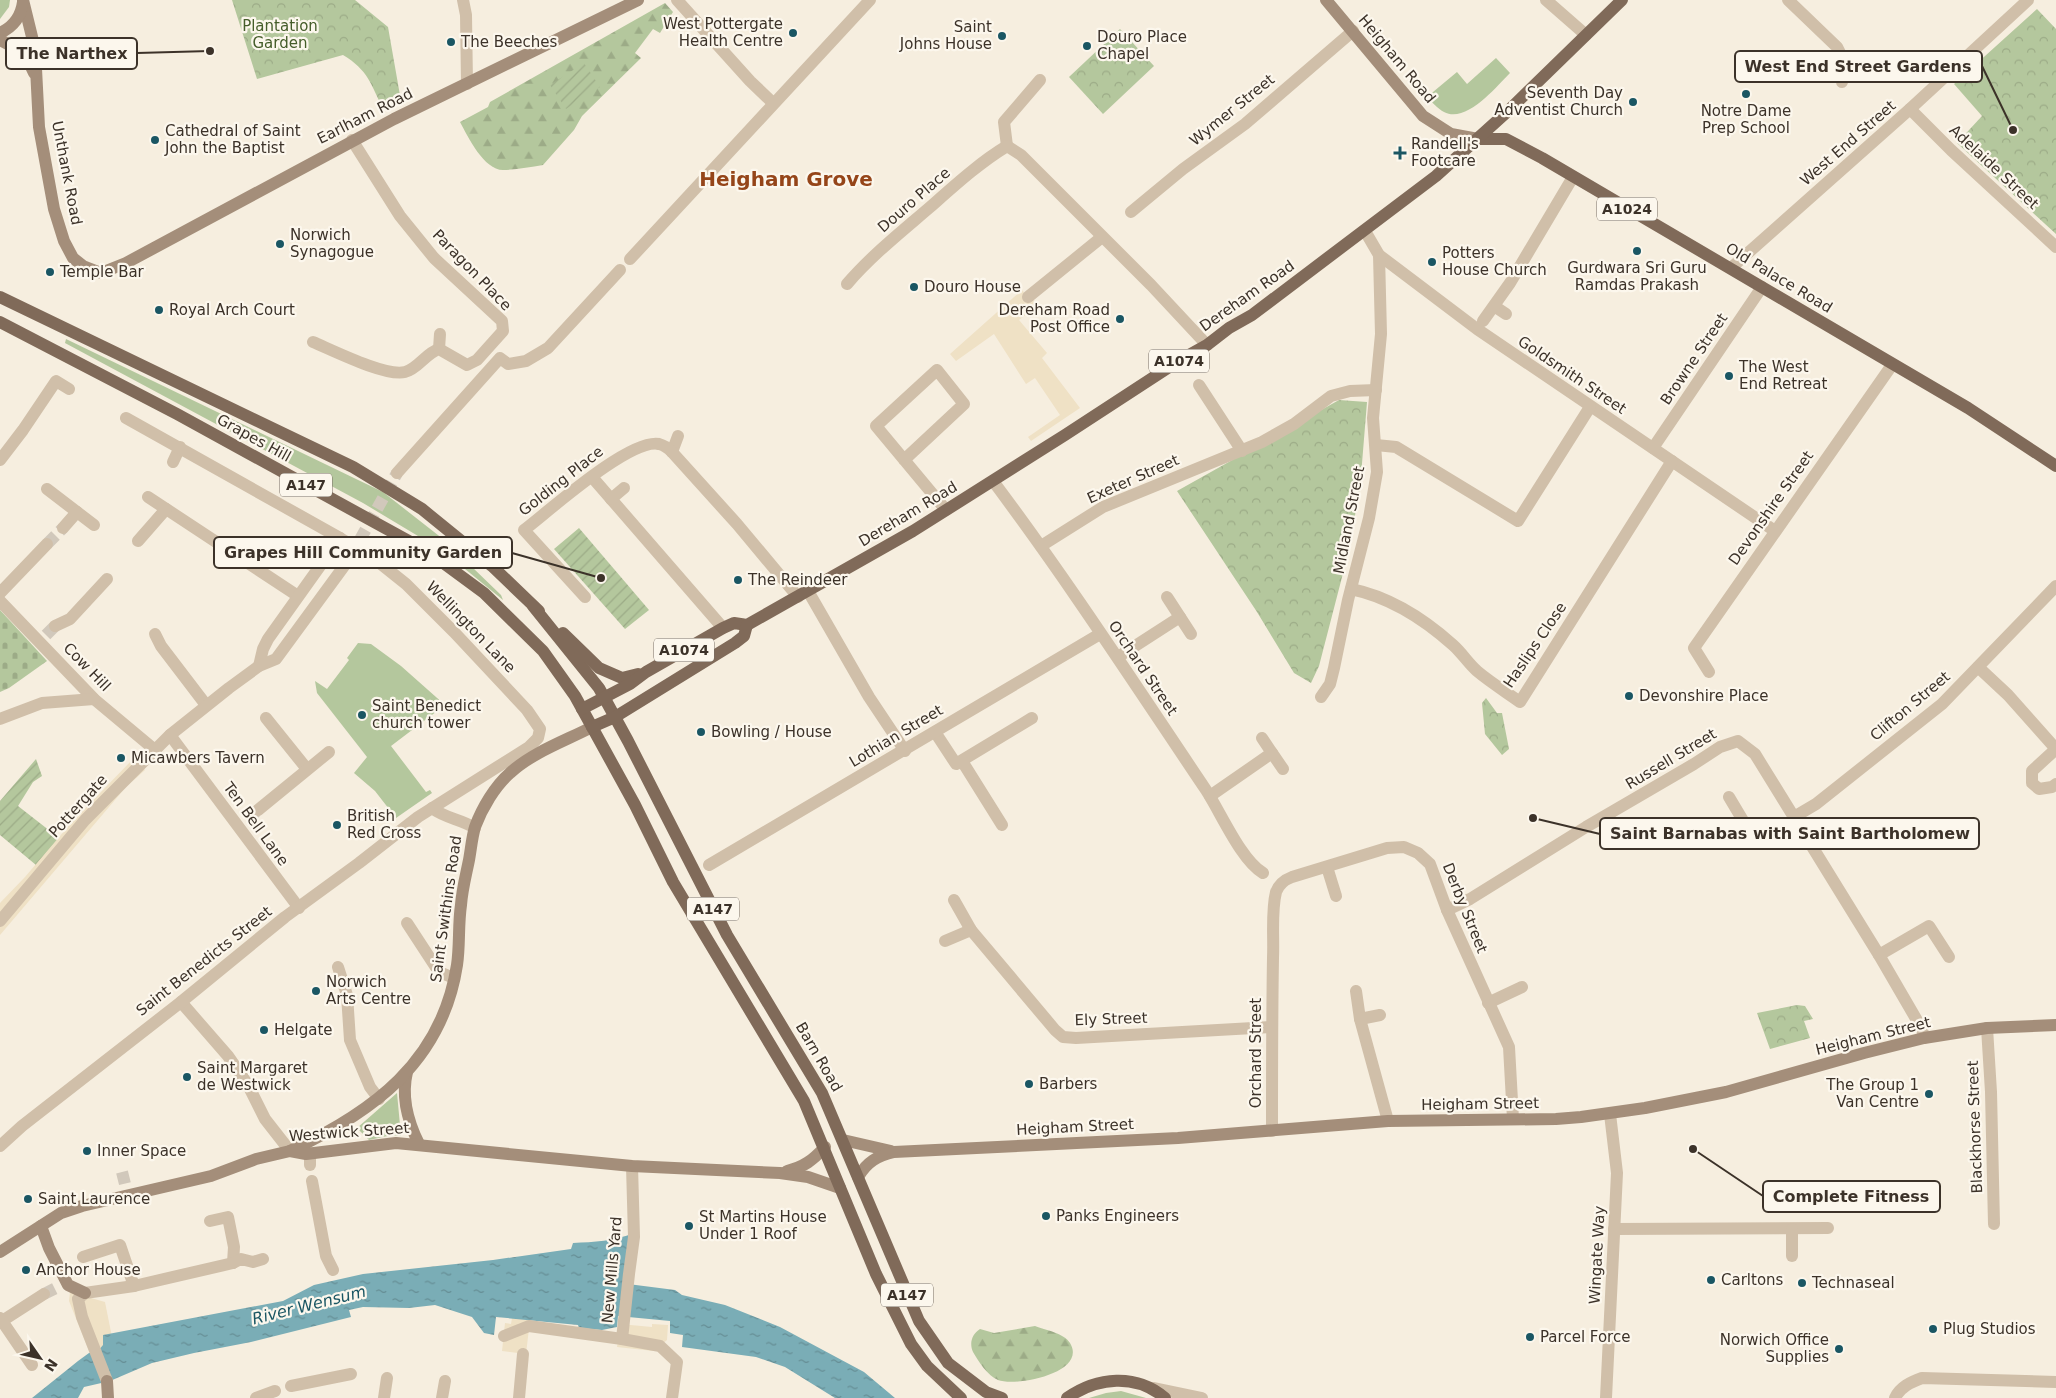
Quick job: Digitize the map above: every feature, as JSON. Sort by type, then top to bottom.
[{"type":"main road","name":"Dereham Road","points":[[582,709],[630,684],[646,672],[723,628],[734,624],[747,625],[946,510],[1252,315],[1436,176],[1478,139],[1622,0]]},
{"type":"main road","name":"Old Palace Road","points":[[1478,139],[1506,139],[1731,268],[1999,427],[2056,466]]},
{"type":"main road","name":"Grapes Hill","points":[[0,297],[353,467],[422,509],[492,566],[599,668],[622,678],[646,672]]},
{"type":"main road","name":"Grapes Hill","points":[[0,322],[169,410],[427,551],[484,593],[543,651],[582,709]]},
{"type":"main road","name":"Grapes Hill","points":[[533,606],[599,688],[615,717]]},
{"type":"main road","name":"Dereham Road","points":[[592,727],[615,717],[734,643],[744,636],[747,625]]},
{"type":"main road","name":"A147","points":[[582,709],[635,805],[673,882],[804,1102],[825,1147],[876,1274],[911,1344],[927,1366],[960,1398]]},
{"type":"main road","name":"Barn Road","points":[[615,717],[726,935],[822,1093],[919,1321],[929,1339],[948,1363],[960,1373],[986,1392],[1002,1398]]},
{"type":"main road","points":[[1067,1398],[1098,1382],[1128,1380],[1154,1388],[1165,1398]]},
{"type":"street","points":[[0,34],[10,28],[18,18],[24,0]]},
{"type":"street","name":"Unthank Road","points":[[24,0],[34,49],[40,127],[54,209],[64,241],[73,258],[83,266]]},
{"type":"street","points":[[463,0],[466,15],[467,84]]},
{"type":"street","name":"Earlham Road","points":[[83,266],[101,273],[111,270],[352,140],[638,0]]},
{"type":"street","points":[[677,0],[750,81],[773,103]]},
{"type":"street","points":[[630,259],[870,0]]},
{"type":"street","name":"Heigham Road","points":[[1326,0],[1423,116],[1451,134],[1478,139]]},
{"type":"street","points":[[1546,0],[1586,36]]},
{"type":"street","points":[[1788,0],[1837,47],[1841,55],[1834,69],[1842,82]]},
{"type":"street","name":"West End Street","points":[[1731,268],[1910,109],[2028,0]]},
{"type":"street","name":"Wymer Street","points":[[1131,212],[1183,169],[1245,124],[1353,31]]},
{"type":"street","name":"Unthank Road","points":[[0,40],[20,51],[30,63],[37,80]]},
{"type":"street","points":[[1040,80],[1004,122],[1008,146],[1022,154],[1207,345]]},
{"type":"street","name":"Adelaide Street","points":[[1910,109],[1951,150],[2056,247]]},
{"type":"street","name":"Paragon Place","points":[[352,140],[400,216],[434,258],[502,321],[503,331],[477,360],[466,365],[439,349]]},
{"type":"street","name":"Douro Place","points":[[847,284],[860,268],[987,158],[1008,146]]},
{"type":"street","points":[[1483,321],[1573,177]]},
{"type":"street","name":"Goldsmith Street","points":[[1365,231],[1379,255],[1477,329],[1775,531]]},
{"type":"street","points":[[1028,297],[1102,237]]},
{"type":"street","name":"Midland Street","points":[[1321,697],[1330,684],[1334,668],[1377,472],[1373,418],[1381,334],[1379,255]]},
{"type":"street","points":[[397,473],[500,358],[508,364],[526,361],[548,348],[620,270]]},
{"type":"street","name":"Browne Street","points":[[1652,448],[1762,287]]},
{"type":"street","points":[[1494,306],[1506,314]]},
{"type":"street","points":[[313,342],[367,365],[398,373],[406,372],[431,351],[439,349],[440,334]]},
{"type":"street","name":"Devonshire Street","points":[[1709,672],[1694,648],[1892,365]]},
{"type":"street","points":[[904,460],[964,404],[937,370],[876,426],[904,460],[946,510]]},
{"type":"street","points":[[0,460],[23,430],[56,380],[69,389]]},
{"type":"street","points":[[1198,386],[1242,451]]},
{"type":"street","name":"Exeter Street","points":[[1042,546],[1103,508],[1262,442],[1294,424],[1331,396],[1350,391],[1376,390]]},
{"type":"street","points":[[1376,445],[1396,447],[1518,521],[1590,407]]},
{"type":"street","name":"Wellington Lane","points":[[126,418],[340,538],[386,568],[426,604],[527,710],[540,729],[538,738]]},
{"type":"street","points":[[678,436],[672,452],[736,524],[803,594],[905,750]]},
{"type":"street","name":"Golding Place","points":[[585,597],[524,530],[616,459],[642,446],[659,444],[672,452]]},
{"type":"street","points":[[173,462],[180,448]]},
{"type":"street","name":"Haslips Close","points":[[1351,589],[1373,594],[1405,610],[1430,626],[1455,647],[1477,670],[1520,702],[1672,461]]},
{"type":"street","points":[[592,477],[723,628]]},
{"type":"street","name":"Orchard Street","points":[[993,481],[1042,546],[1100,634],[1118,657],[1210,796],[1251,864],[1263,873]]},
{"type":"street","points":[[611,499],[624,488]]},
{"type":"street","points":[[47,489],[94,525]]},
{"type":"street","points":[[148,497],[298,596]]},
{"type":"street","points":[[138,541],[166,509]]},
{"type":"street","points":[[63,528],[77,512]]},
{"type":"street","points":[[259,666],[263,649],[340,538]]},
{"type":"street","points":[[0,593],[47,544]]},
{"type":"street","name":"Pottergate","points":[[0,921],[85,820],[170,735],[206,705],[259,666],[276,659],[350,558]]},
{"type":"street","points":[[32,636],[51,630],[70,619],[107,580]]},
{"type":"street","name":"Clifton Street","points":[[1729,797],[1758,844],[1816,804],[1942,704],[2056,586]]},
{"type":"street","points":[[1167,596],[1190,634]]},
{"type":"street","name":"Cow Hill","points":[[0,601],[94,699],[155,750]]},
{"type":"street","points":[[1118,657],[1180,617]]},
{"type":"street","points":[[155,634],[161,646],[206,705]]},
{"type":"street","name":"Lothian Street","points":[[709,865],[905,750],[1042,666],[1100,634]]},
{"type":"street","points":[[1978,667],[2008,695],[2056,749],[2032,771],[2032,783],[2039,789],[2052,787],[2056,784]]},
{"type":"street","points":[[0,719],[42,703],[94,699]]},
{"type":"street","points":[[266,718],[307,769]]},
{"type":"street","points":[[935,732],[956,764],[1032,718]]},
{"type":"street","points":[[432,808],[440,814],[475,828],[491,796],[509,773],[545,749],[592,727]]},
{"type":"street","name":"Ten Bell Lane","points":[[170,735],[242,823],[299,908]]},
{"type":"street","name":"Saint Benedicts Street","points":[[0,1146],[119,1048],[181,1002],[299,908],[432,808],[529,747],[538,738]]},
{"type":"street","points":[[1262,738],[1283,769]]},
{"type":"street","name":"Russell Street","points":[[1447,910],[1470,899],[1720,747],[1738,741],[1755,754],[1914,1013],[1924,1038]]},
{"type":"street","points":[[258,810],[329,752]]},
{"type":"street","points":[[1210,796],[1272,753]]},
{"type":"street","points":[[962,761],[1002,826]]},
{"type":"street","name":"Saint Swithins Road","points":[[290,1151],[346,1123],[379,1099],[407,1072],[431,1040],[445,1010],[457,964],[461,905],[475,828]]},
{"type":"street","name":"Derby Street","points":[[1279,886],[1283,880],[1387,848],[1404,847],[1418,853],[1430,864],[1447,910],[1509,1047],[1513,1119]]},
{"type":"street","points":[[1327,867],[1336,896]]},
{"type":"street","name":"Orchard Street","points":[[1272,1131],[1274,917],[1276,894],[1279,886]]},
{"type":"street","name":"Ely Street","points":[[954,900],[971,930],[1055,1030],[1063,1037],[1076,1038],[1272,1027]]},
{"type":"street","points":[[407,923],[439,972],[454,978]]},
{"type":"street","points":[[1879,955],[1929,926],[1949,957]]},
{"type":"street","points":[[945,941],[971,930]]},
{"type":"street","points":[[338,967],[347,995],[350,1040],[370,1087],[379,1099]]},
{"type":"street","points":[[1488,1003],[1522,987]]},
{"type":"street","points":[[1356,992],[1360,1019],[1388,1121]]},
{"type":"street","points":[[181,1002],[228,1056],[248,1084],[265,1119],[290,1151]]},
{"type":"street","points":[[1360,1019],[1380,1015]]},
{"type":"street","name":"Heigham Street","points":[[858,1177],[863,1168],[879,1156],[894,1152],[1178,1138],[1388,1121],[1556,1119],[1610,1114],[1726,1092],[1924,1038],[1987,1028],[2056,1025]]},
{"type":"street","name":"Blackhorse Street","points":[[1987,1028],[1991,1092],[1994,1224]]},
{"type":"street","points":[[407,1072],[404,1086],[408,1115],[412,1130],[419,1144]]},
{"type":"street","name":"Wingate Way","points":[[1606,1398],[1617,1173],[1610,1114]]},
{"type":"street","name":"Heigham Street","points":[[843,1140],[894,1152]]},
{"type":"street","name":"Westwick Street","points":[[0,1252],[61,1213],[82,1206],[211,1176],[222,1170],[256,1159],[290,1151],[310,1159],[396,1143],[419,1144],[491,1153],[632,1166],[780,1173],[808,1177],[840,1188]]},
{"type":"street","name":"Westwick Street","points":[[780,1173],[802,1168],[812,1161],[825,1147]]},
{"type":"street","name":"New Mills Yard","points":[[632,1166],[634,1237],[622,1339],[660,1346],[677,1362],[672,1398]]},
{"type":"street","points":[[312,1181],[326,1256],[332,1270]]},
{"type":"street","points":[[210,1221],[228,1217],[234,1247],[233,1263]]},
{"type":"street","points":[[41,1226],[64,1286],[81,1296],[134,1286],[233,1263],[241,1259],[253,1262],[263,1259]]},
{"type":"street","points":[[1614,1229],[1828,1228]]},
{"type":"street","points":[[1792,1229],[1792,1256]]},
{"type":"street","points":[[83,1257],[120,1245],[134,1286]]},
{"type":"street","points":[[32,1365],[1,1320],[44,1294]]},
{"type":"street","points":[[81,1296],[97,1356],[107,1381],[108,1398]]},
{"type":"street","points":[[504,1336],[529,1326],[622,1339]]},
{"type":"street","points":[[519,1398],[524,1354]]},
{"type":"street","points":[[290,1386],[351,1374]]},
{"type":"street","points":[[384,1398],[387,1378]]},
{"type":"street","points":[[1895,1398],[1898,1391],[1911,1382],[1922,1378],[2056,1382]]},
{"type":"street","points":[[442,1398],[445,1381]]},
{"type":"street","points":[[1154,1388],[1202,1398]]},
{"type":"street","points":[[256,1398],[275,1391]]},
{"type":"green space","points":[[0,0],[10,0],[9,7],[0,19]]},
{"type":"green space","name":"Plantation Garden","points":[[232,0],[355,0],[388,27],[401,101],[383,109],[368,78],[358,66],[343,55],[257,79]]},
{"type":"green space","points":[[665,3],[673,12],[660,33],[653,29],[635,53],[641,58],[582,116],[574,130],[543,165],[518,169],[496,169],[489,165],[477,152],[460,122],[488,107],[490,102]]},
{"type":"green space","points":[[2037,9],[2056,29],[2056,234],[1957,143],[1982,116],[1954,84]]},
{"type":"green space","points":[[1120,29],[1154,66],[1103,114],[1069,77]]},
{"type":"green space","points":[[1496,58],[1510,73],[1489,95],[1471,109],[1453,114],[1444,112],[1427,97],[1457,72],[1467,84]]},
{"type":"green space","points":[[584,63],[600,87],[566,109],[550,85]]},
{"type":"green space","points":[[66,339],[383,492],[443,539],[501,595],[503,600],[443,551],[363,503],[65,343]]},
{"type":"green space","points":[[1339,400],[1367,402],[1360,488],[1348,554],[1319,666],[1311,683],[1294,673],[1257,612],[1177,491]]},
{"type":"green space","points":[[579,528],[649,610],[625,629],[554,549]]},
{"type":"green space","points":[[0,610],[47,661],[9,688],[0,692]]},
{"type":"green space","points":[[358,643],[371,644],[401,666],[445,705],[391,746],[426,792],[430,790],[432,793],[396,818],[375,791],[354,773],[367,757],[317,693],[315,681],[327,689],[349,660],[347,658]]},
{"type":"green space","points":[[1486,698],[1497,713],[1502,713],[1509,749],[1502,755],[1485,734],[1482,703]]},
{"type":"green space","points":[[36,759],[42,776],[33,782],[18,806],[59,838],[36,865],[0,835],[0,801]]},
{"type":"green space","points":[[1797,1005],[1805,1006],[1813,1019],[1804,1021],[1810,1038],[1770,1049],[1757,1013]]},
{"type":"green space","points":[[397,1093],[401,1136],[392,1135],[369,1140],[357,1128]]},
{"type":"green space","points":[[1035,1326],[1054,1332],[1070,1343],[1073,1353],[1069,1362],[1060,1370],[1033,1379],[1007,1382],[994,1378],[987,1372],[973,1352],[972,1339],[980,1329],[994,1333]]},
{"type":"green space","points":[[1121,1391],[1146,1398],[1089,1398],[1106,1393]]},
{"type":"shaded area","points":[[1022,290],[1028,297],[1040,304],[1019,320],[1047,353],[1042,358],[1080,408],[1031,441],[1028,437],[1060,415],[1035,378],[1026,384],[994,334],[956,361],[950,354]]},
{"type":"shaded area","points":[[134,758],[145,770],[126,787],[0,935],[0,903],[72,822]]},
{"type":"shaded area","points":[[70,1292],[105,1302],[112,1337],[105,1349],[91,1356],[69,1301]]},
{"type":"shaded area","points":[[512,1318],[530,1320],[526,1354],[502,1351],[505,1323],[511,1324]]},
{"type":"shaded area","points":[[620,1324],[652,1327],[652,1324],[668,1325],[667,1340],[654,1351],[617,1347]]},
{"type":"water","name":"River Wensum","points":[[634,1233],[628,1284],[675,1290],[682,1295],[725,1305],[780,1327],[864,1372],[895,1398],[835,1398],[785,1367],[756,1357],[682,1347],[683,1335],[670,1333],[670,1321],[618,1316],[617,1327],[602,1330],[579,1328],[578,1325],[496,1317],[494,1335],[484,1333],[472,1317],[435,1305],[409,1308],[363,1307],[349,1310],[351,1317],[251,1342],[152,1363],[110,1381],[84,1387],[78,1398],[32,1398],[89,1353],[98,1351],[103,1345],[103,1335],[283,1301],[314,1285],[363,1274],[493,1260],[571,1249],[573,1243],[596,1242]]},
{"type":"tunnel","points":[[351,556],[397,473]]},
{"type":"tunnel","points":[[47,544],[63,528]]},
{"type":"tunnel","points":[[46,635],[55,626]]},
{"type":"tunnel","points":[[247,819],[258,810]]},
{"type":"tunnel","points":[[122,1172],[125,1184]]},
{"type":"tunnel","points":[[44,1294],[60,1286]]},
{"type":"place","name":"West Pottergate Health Centre","points":[[793,33]]},
{"type":"place","name":"Saint Johns House","points":[[1002,36]]},
{"type":"place","name":"The Beeches","points":[[451,42]]},
{"type":"place","name":"Douro Place Chapel","points":[[1087,46]]},
{"type":"place","name":"The Narthex","points":[[210,51]]},
{"type":"place","name":"Notre Dame Prep School","points":[[1746,94]]},
{"type":"place","name":"Seventh Day Adventist Church","points":[[1633,102]]},
{"type":"place","name":"West End Street Gardens","points":[[2013,130]]},
{"type":"place","name":"Cathedral of Saint John the Baptist","points":[[155,140]]},
{"type":"place","name":"Randell's Footcare","points":[[1400,153]]},
{"type":"place","name":"Norwich Synagogue","points":[[280,244]]},
{"type":"place","name":"Gurdwara Sri Guru Ramdas Prakash","points":[[1637,251]]},
{"type":"place","name":"Potters House Church","points":[[1432,262]]},
{"type":"place","name":"Temple Bar","points":[[50,272]]},
{"type":"place","name":"Douro House","points":[[914,287]]},
{"type":"place","name":"Royal Arch Court","points":[[159,310]]},
{"type":"place","name":"Dereham Road Post Office","points":[[1120,319]]},
{"type":"place","name":"The West End Retreat","points":[[1729,376]]},
{"type":"place","name":"Grapes Hill Community Garden","points":[[601,578]]},
{"type":"place","name":"The Reindeer","points":[[738,580]]},
{"type":"place","name":"Devonshire Place","points":[[1629,696]]},
{"type":"place","name":"Saint Benedict church tower","points":[[362,715]]},
{"type":"place","name":"Bowling / House","points":[[701,732]]},
{"type":"place","name":"Micawbers Tavern","points":[[121,758]]},
{"type":"place","name":"Saint Barnabas with Saint Bartholomew","points":[[1533,818]]},
{"type":"place","name":"British Red Cross","points":[[337,825]]},
{"type":"place","name":"Norwich Arts Centre","points":[[316,991]]},
{"type":"place","name":"Helgate","points":[[264,1030]]},
{"type":"place","name":"Saint Margaret de Westwick","points":[[187,1077]]},
{"type":"place","name":"Barbers","points":[[1029,1084]]},
{"type":"place","name":"The Group 1 Van Centre","points":[[1929,1094]]},
{"type":"place","name":"Complete Fitness","points":[[1693,1149]]},
{"type":"place","name":"Inner Space","points":[[87,1151]]},
{"type":"place","name":"Saint Laurence","points":[[28,1199]]},
{"type":"place","name":"Panks Engineers","points":[[1046,1216]]},
{"type":"place","name":"St Martins House Under 1 Roof","points":[[689,1226]]},
{"type":"place","name":"Anchor House","points":[[26,1270]]},
{"type":"place","name":"Carltons","points":[[1711,1280]]},
{"type":"place","name":"Technaseal","points":[[1802,1283]]},
{"type":"place","name":"Plug Studios","points":[[1933,1329]]},
{"type":"place","name":"Parcel Force","points":[[1530,1337]]},
{"type":"place","name":"Norwich Office Supplies","points":[[1839,1349]]},
{"type":"district","name":"Heigham Grove","points":[[786,179]]}]
